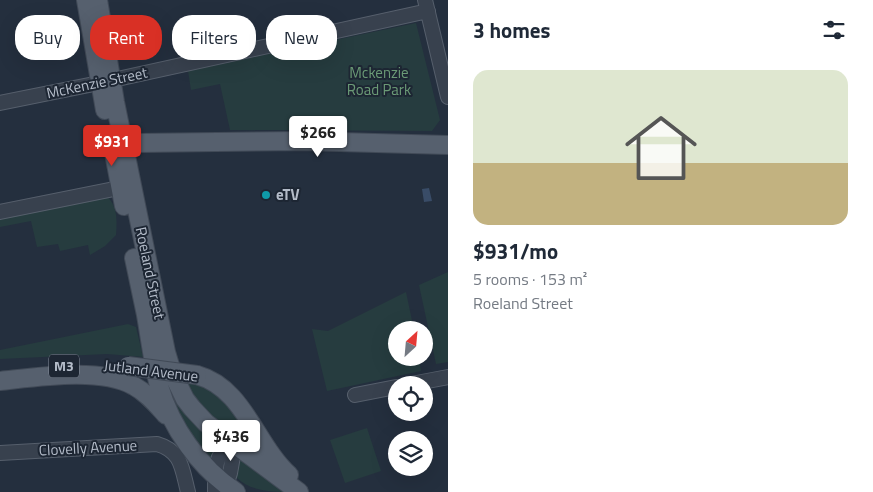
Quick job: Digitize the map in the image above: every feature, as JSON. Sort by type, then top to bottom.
[{"type":"main road","name":"Roeland Street","points":[[86,0],[118,144],[157,378],[166,405],[176,426]]},
{"type":"main road","name":"Roeland Street","points":[[98,0],[105,81]]},
{"type":"main road","points":[[118,144],[303,141],[448,145]]},
{"type":"main road","name":"Roeland Street","points":[[126,187],[166,352],[172,372],[185,399],[206,423],[299,492]]},
{"type":"main road","name":"Jutland Avenue","points":[[0,371],[103,365],[128,366],[197,375],[212,380],[228,391],[273,458],[310,492]]},
{"type":"main road","name":"Jutland Avenue","points":[[0,381],[82,375],[116,378],[134,385],[149,396],[176,426]]},
{"type":"main road","name":"M3","points":[[176,426],[189,447],[223,488]]},
{"type":"street","name":"McKenzie Street","points":[[0,103],[105,81],[427,6]]},
{"type":"street","points":[[427,6],[448,97]]},
{"type":"street","points":[[0,212],[126,187]]},
{"type":"street","points":[[433,380],[448,377]]},
{"type":"street","points":[[355,395],[388,389]]},
{"type":"street","points":[[223,488],[233,443]]},
{"type":"street","name":"Clovelly Avenue","points":[[0,453],[157,444],[174,451],[179,460],[188,492]]},
{"type":"green space","name":"Mckenzie Road Park","points":[[416,23],[440,120],[432,131],[230,130],[220,84],[191,90],[188,71],[240,60],[256,60],[256,57],[266,55],[266,60],[337,60],[337,40]]},
{"type":"green space","points":[[106,196],[115,209],[116,235],[105,246],[90,255],[88,245],[60,251],[58,244],[37,247],[31,221],[0,227],[0,217]]},
{"type":"green space","points":[[448,272],[448,362],[436,364],[433,350],[433,321],[427,321],[419,285]]},
{"type":"green space","points":[[406,292],[412,321],[388,321],[388,366],[420,366],[421,371],[388,376],[388,378],[327,391],[312,329],[328,331]]},
{"type":"green space","points":[[128,324],[136,327],[143,357],[107,354],[0,359],[0,350]]},
{"type":"green space","points":[[165,376],[220,442],[214,450],[214,461],[183,422]]},
{"type":"green space","points":[[183,380],[201,381],[229,399],[261,455],[227,430],[199,405]]},
{"type":"green space","points":[[367,428],[381,471],[345,483],[330,440]]},
{"type":"green space","points":[[241,455],[294,492],[262,490],[242,482],[236,477]]},
{"type":"water","points":[[429,188],[432,201],[424,202],[422,189]]},
{"type":"place","name":"eTV","points":[[266,195]]}]
